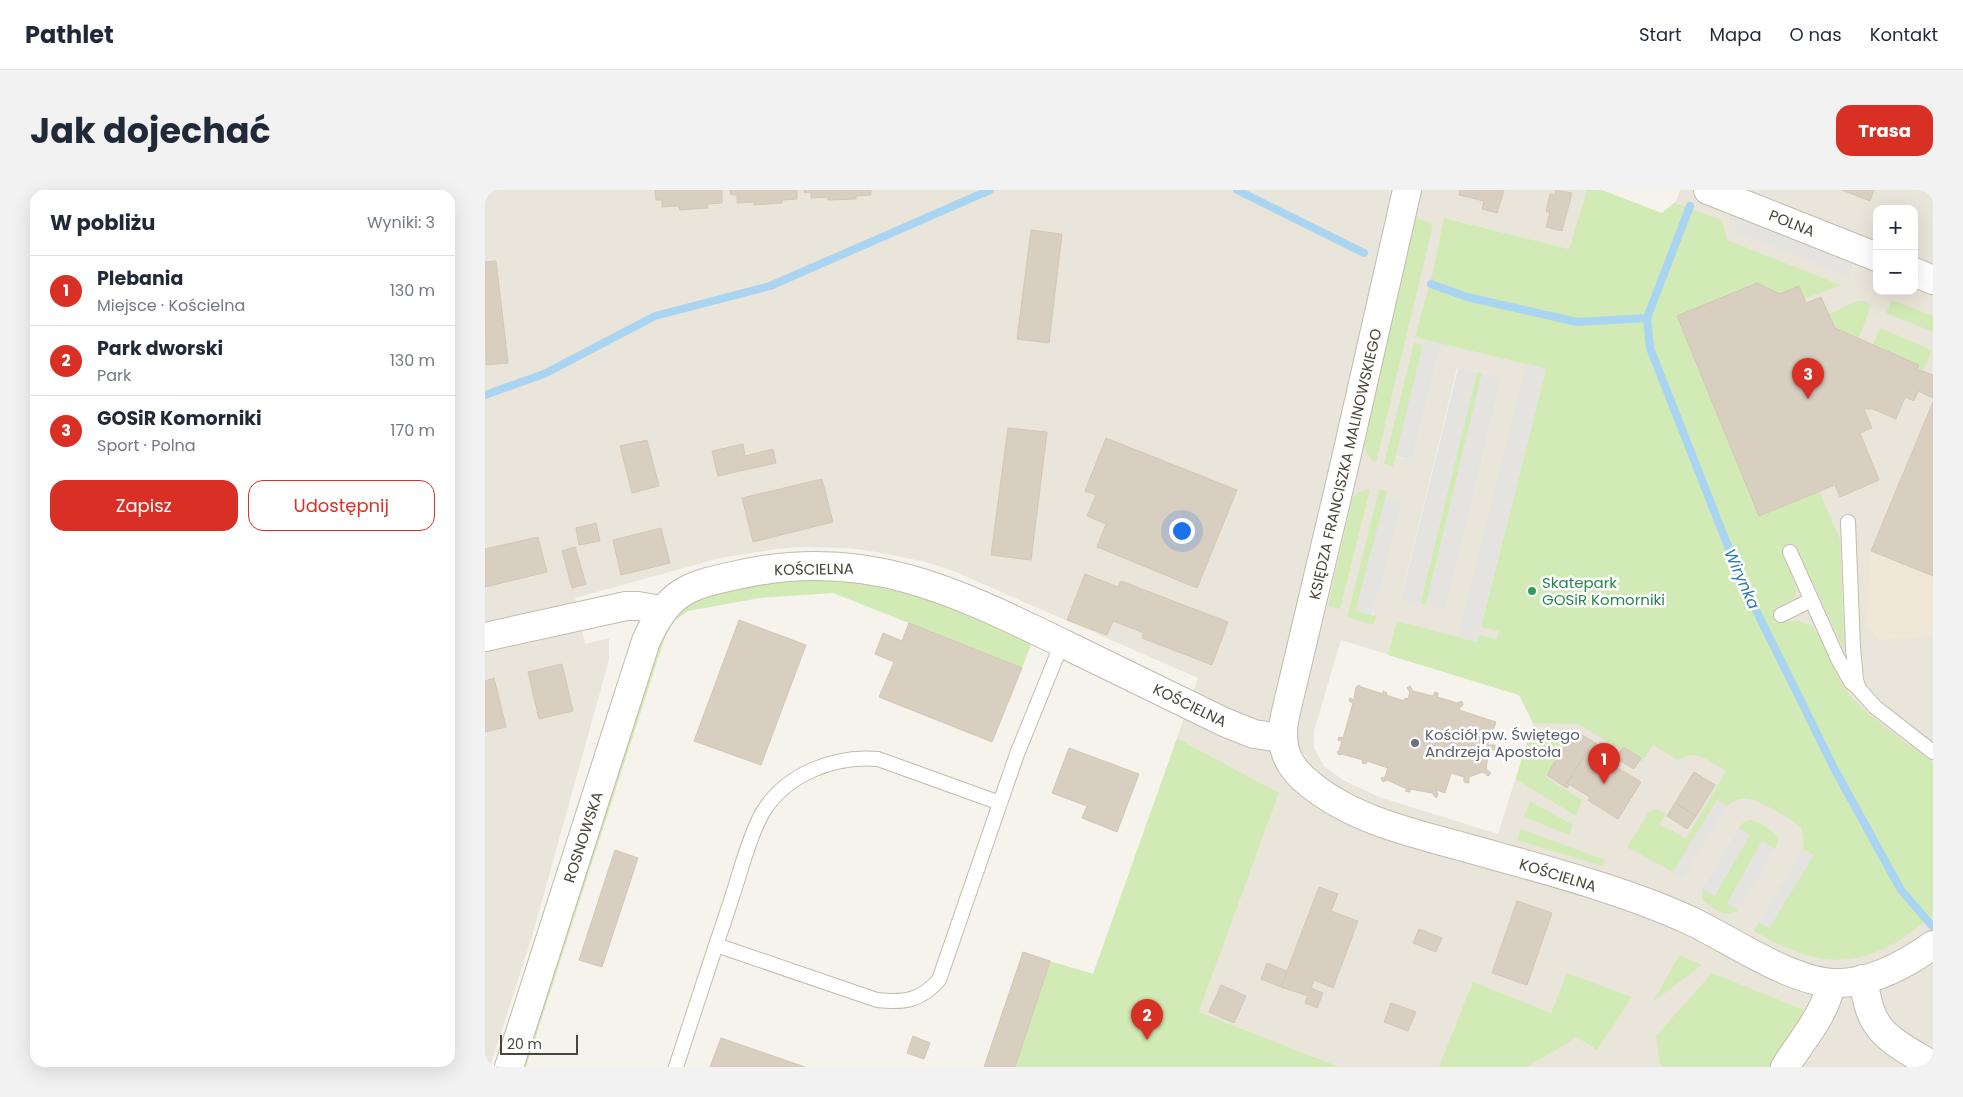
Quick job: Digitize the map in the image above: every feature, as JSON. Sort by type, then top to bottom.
[{"type":"street","name":"KSIĘDZA FRANCISZKA MALINOWSKIEGO","points":[[1283,738],[1285,716],[1345,467],[1407,190]]},
{"type":"street","name":"POLNA","points":[[1708,190],[1873,255]]},
{"type":"street","points":[[1918,274],[1933,280]]},
{"type":"street","name":"KOŚCIELNA","points":[[662,610],[679,594],[692,587],[747,573],[799,567],[861,569],[893,574],[957,594],[1224,722],[1254,734],[1283,738],[1287,758],[1300,776],[1310,785],[1345,807],[1385,823],[1658,907],[1691,921],[1789,970],[1831,983],[1863,979],[1885,973],[1925,951]]},
{"type":"street","points":[[485,637],[620,607],[639,606],[662,610]]},
{"type":"street","name":"ROSNOWSKA","points":[[509,1067],[646,641],[662,610]]},
{"type":"street","points":[[1863,979],[1869,1006],[1877,1026],[1893,1041],[1933,1066]]},
{"type":"street","points":[[1785,1067],[1823,1008],[1830,993],[1831,983]]},
{"type":"lane","points":[[1848,522],[1853,648],[1856,680],[1859,689]]},
{"type":"lane","points":[[1790,552],[1851,682],[1875,707],[1933,752]]},
{"type":"lane","points":[[1781,615],[1811,600]]},
{"type":"lane","points":[[716,945],[877,1000],[903,1001],[913,999],[928,992],[939,980],[1017,754],[1062,643]]},
{"type":"lane","points":[[676,1067],[754,831],[763,812],[787,786],[805,774],[825,765],[863,757],[878,759],[1000,803]]},
{"type":"shaded area","points":[[485,190],[1587,190],[1569,249],[1445,218],[1553,311],[1676,201],[1680,190],[1933,190],[1933,402],[1871,551],[1928,636],[1933,633],[1933,1067],[1340,1067],[1199,1012],[1279,793],[1177,738],[1198,678],[951,570],[926,562],[871,551],[848,548],[802,547],[720,558],[575,598],[585,644],[609,638],[609,660],[533,933],[490,1067],[485,1067]],"holes":[[[1441,344],[1412,460],[1396,457]],[[1457,368],[1477,372],[1420,603],[1401,598]],[[1546,369],[1477,642],[1458,637]],[[1482,374],[1502,379],[1445,609],[1426,604]],[[1386,499],[1373,615],[1356,610]],[[1341,640],[1519,695],[1533,723],[1498,834],[1379,797],[1343,780],[1324,766],[1314,748],[1314,731]],[[1738,828],[1715,895],[1702,888]]]},
{"type":"shaded area","points":[[1732,212],[1851,260],[1851,278],[1737,233]]},
{"type":"shaded area","points":[[1424,340],[1441,344],[1412,460],[1396,456]]},
{"type":"shaded area","points":[[1527,363],[1546,369],[1477,642],[1458,637]]},
{"type":"shaded area","points":[[1458,368],[1477,372],[1420,603],[1401,599]]},
{"type":"shaded area","points":[[1482,374],[1502,378],[1445,610],[1426,605]]},
{"type":"shaded area","points":[[1933,402],[1933,633],[1929,636],[1879,640],[1866,624],[1871,551]]},
{"type":"shaded area","points":[[1385,499],[1402,503],[1372,615],[1356,611]]},
{"type":"shaded area","points":[[1717,800],[1727,806],[1683,878],[1673,872]]},
{"type":"shaded area","points":[[1738,828],[1750,835],[1714,896],[1702,888]]},
{"type":"shaded area","points":[[1762,841],[1775,849],[1739,910],[1727,903]]},
{"type":"shaded area","points":[[1803,849],[1814,855],[1769,928],[1759,922]]},
{"type":"green space","points":[[1587,190],[1602,190],[1662,213],[1674,203],[1722,220],[1727,240],[1841,285],[1804,299],[1780,294],[1757,283],[1677,317],[1759,516],[1819,491],[1840,539],[1844,650],[1797,548],[1783,554],[1797,590],[1794,598],[1778,608],[1786,622],[1799,621],[1811,625],[1817,632],[1841,682],[1855,701],[1887,729],[1933,762],[1933,916],[1895,943],[1876,952],[1857,958],[1823,959],[1789,949],[1754,931],[1759,922],[1769,928],[1813,855],[1803,849],[1803,834],[1798,825],[1754,800],[1743,799],[1734,801],[1727,806],[1717,800],[1673,872],[1627,847],[1648,813],[1655,809],[1666,814],[1660,824],[1686,839],[1726,771],[1715,764],[1691,755],[1678,760],[1653,745],[1642,762],[1578,724],[1533,723],[1519,695],[1388,655],[1397,621],[1477,642],[1479,635],[1497,639],[1499,631],[1481,627],[1546,369],[1415,337],[1433,272],[1444,218],[1569,249]]},
{"type":"green space","points":[[1416,218],[1431,223],[1432,229],[1376,462],[1367,454],[1365,435]]},
{"type":"green space","points":[[1892,300],[1933,316],[1933,332],[1886,313]]},
{"type":"green space","points":[[1857,301],[1865,301],[1871,306],[1859,338],[1835,328],[1829,314]]},
{"type":"green space","points":[[1880,328],[1932,350],[1923,371],[1917,369],[1919,365],[1873,344]]},
{"type":"green space","points":[[1414,343],[1423,345],[1393,467],[1384,464]]},
{"type":"green space","points":[[1477,372],[1482,374],[1426,605],[1420,603]]},
{"type":"green space","points":[[1370,489],[1340,609],[1328,606],[1352,499],[1358,492]]},
{"type":"green space","points":[[1379,489],[1387,491],[1356,611],[1376,616],[1374,625],[1347,617]]},
{"type":"green space","points":[[811,580],[863,583],[913,593],[948,605],[1032,642],[1022,668],[833,593],[760,598],[688,611],[674,621],[665,637],[526,1067],[521,1067],[658,647],[669,623],[686,606],[719,592],[758,584]]},
{"type":"green space","points":[[1531,731],[1573,732],[1545,777],[1582,800],[1576,816],[1516,779]]},
{"type":"green space","points":[[1177,738],[1279,793],[1199,1012],[1340,1067],[1015,1067],[1050,961],[1093,974]]},
{"type":"green space","points":[[1530,801],[1573,825],[1569,835],[1524,817]]},
{"type":"green space","points":[[1750,820],[1771,830],[1775,834],[1777,844],[1775,849],[1763,842],[1727,903],[1739,910],[1734,913],[1725,914],[1703,901],[1702,888],[1715,895],[1750,835],[1738,828],[1744,822]]},
{"type":"green space","points":[[1521,829],[1605,860],[1602,866],[1517,840]]},
{"type":"green space","points":[[1679,955],[1702,965],[1653,1002]]},
{"type":"green space","points":[[1567,973],[1632,997],[1597,1050],[1577,1037],[1527,1067],[1439,1067],[1473,982],[1551,1013]]},
{"type":"green space","points":[[1712,973],[1804,1010],[1771,1067],[1664,1067],[1660,1064],[1656,1036]]},
{"type":"building","points":[[655,190],[722,190],[722,203],[707,204],[708,208],[680,210],[679,206],[662,207],[662,200],[656,200]]},
{"type":"building","points":[[730,190],[797,190],[797,199],[782,200],[782,203],[754,205],[754,202],[737,203],[737,195],[731,195]]},
{"type":"building","points":[[804,190],[871,190],[871,195],[856,196],[856,199],[828,200],[828,197],[811,198],[811,192],[805,193]]},
{"type":"building","points":[[1460,190],[1504,190],[1497,213],[1482,209],[1484,201],[1459,195]]},
{"type":"building","points":[[1556,190],[1572,193],[1562,231],[1546,227],[1550,213],[1546,211],[1550,194],[1555,195]]},
{"type":"building","points":[[1842,190],[1874,190],[1870,201]]},
{"type":"building","points":[[1031,230],[1062,234],[1049,343],[1017,339]]},
{"type":"building","points":[[496,261],[508,363],[486,365],[485,262]]},
{"type":"building","points":[[1757,283],[1780,294],[1799,286],[1806,303],[1821,297],[1835,328],[1919,365],[1917,369],[1933,375],[1933,398],[1918,391],[1914,401],[1905,397],[1896,419],[1873,409],[1864,409],[1872,428],[1860,433],[1879,480],[1840,497],[1835,485],[1759,516],[1677,316]]},
{"type":"building","points":[[1933,402],[1933,576],[1871,551]]},
{"type":"building","points":[[1008,428],[1047,432],[1031,560],[991,555]]},
{"type":"building","points":[[1106,438],[1237,490],[1197,588],[1097,547],[1106,524],[1087,516],[1096,495],[1085,491]]},
{"type":"building","points":[[647,440],[659,486],[632,493],[620,446]]},
{"type":"building","points":[[743,444],[745,456],[773,449],[776,463],[718,476],[712,451]]},
{"type":"building","points":[[822,479],[833,522],[753,542],[742,498]]},
{"type":"building","points":[[596,523],[600,541],[579,545],[576,528]]},
{"type":"building","points":[[661,528],[670,563],[621,575],[613,540]]},
{"type":"building","points":[[538,537],[547,572],[485,587],[485,549]]},
{"type":"building","points":[[575,547],[586,584],[572,588],[562,551]]},
{"type":"building","points":[[1085,574],[1118,587],[1121,581],[1228,622],[1212,665],[1142,638],[1144,633],[1113,621],[1107,635],[1067,620]]},
{"type":"building","points":[[739,620],[806,645],[761,765],[694,741]]},
{"type":"building","points":[[909,623],[1022,668],[992,742],[879,697],[894,662],[875,654],[883,633],[902,641]]},
{"type":"building","points":[[562,664],[573,711],[539,719],[528,672]]},
{"type":"building","points":[[494,678],[506,727],[485,732],[485,681]]},
{"type":"building","name":"Kościół pw. Świętego Andrzeja Apostoła","points":[[1359,685],[1383,694],[1383,691],[1387,693],[1386,695],[1404,701],[1405,698],[1408,699],[1410,692],[1407,688],[1410,686],[1413,691],[1433,696],[1435,692],[1438,693],[1437,697],[1457,703],[1462,701],[1463,705],[1459,710],[1496,722],[1488,745],[1495,745],[1495,750],[1489,750],[1486,769],[1491,773],[1488,776],[1483,772],[1469,777],[1469,783],[1464,782],[1464,777],[1451,773],[1445,793],[1436,790],[1438,795],[1436,798],[1432,793],[1410,789],[1410,792],[1405,791],[1407,789],[1387,780],[1383,782],[1381,778],[1385,777],[1388,768],[1367,761],[1366,764],[1362,763],[1363,760],[1342,754],[1339,755],[1337,752],[1342,741],[1338,740],[1339,737],[1343,738],[1353,703],[1349,701],[1350,698],[1354,700],[1356,687]]},
{"type":"building","points":[[1574,730],[1597,744],[1592,752],[1588,750],[1567,783],[1569,785],[1567,788],[1547,775]]},
{"type":"building","points":[[1623,747],[1641,758],[1634,769],[1616,758]]},
{"type":"building","points":[[1069,748],[1139,774],[1117,832],[1082,818],[1087,806],[1052,793]]},
{"type":"building","points":[[1588,750],[1641,782],[1618,819],[1588,800],[1590,797],[1567,783]]},
{"type":"building","points":[[1694,772],[1715,785],[1696,816],[1675,803]]},
{"type":"building","points":[[1675,803],[1696,816],[1687,829],[1667,816]]},
{"type":"building","points":[[615,850],[638,858],[602,967],[579,960]]},
{"type":"building","points":[[1319,887],[1338,894],[1331,911],[1358,921],[1333,988],[1314,980],[1311,988],[1323,993],[1317,1008],[1305,1003],[1308,996],[1281,987]]},
{"type":"building","points":[[1517,901],[1552,913],[1527,985],[1492,973]]},
{"type":"building","points":[[1419,929],[1442,938],[1436,952],[1413,943]]},
{"type":"building","points":[[1023,952],[1050,961],[1015,1067],[984,1067]]},
{"type":"building","points":[[1267,963],[1287,971],[1281,987],[1261,979]]},
{"type":"building","points":[[1221,985],[1246,996],[1234,1023],[1209,1012]]},
{"type":"building","points":[[1391,1003],[1416,1012],[1408,1031],[1384,1022]]},
{"type":"building","points":[[913,1036],[930,1043],[924,1059],[907,1053]]},
{"type":"building","points":[[721,1038],[805,1067],[710,1067]]},
{"type":"waterway","points":[[485,395],[544,374],[655,316],[770,286],[990,190]]},
{"type":"waterway","points":[[1237,190],[1364,253]]},
{"type":"waterway","name":"Wirynka","points":[[1690,206],[1647,318],[1650,348],[1742,582],[1835,770],[1901,890],[1933,927]]},
{"type":"waterway","points":[[1431,284],[1467,297],[1577,322],[1647,318]]},
{"type":"place","name":"GOSiR Komorniki","points":[[1808,399]]},
{"type":"place","name":"Skatepark GOSiR Komorniki","points":[[1532,591]]},
{"type":"place","name":"Kościół pw. Świętego Andrzeja Apostoła","points":[[1415,743]]},
{"type":"place","name":"Plebania","points":[[1604,784]]},
{"type":"place","name":"Park dworski","points":[[1147,1040]]}]
